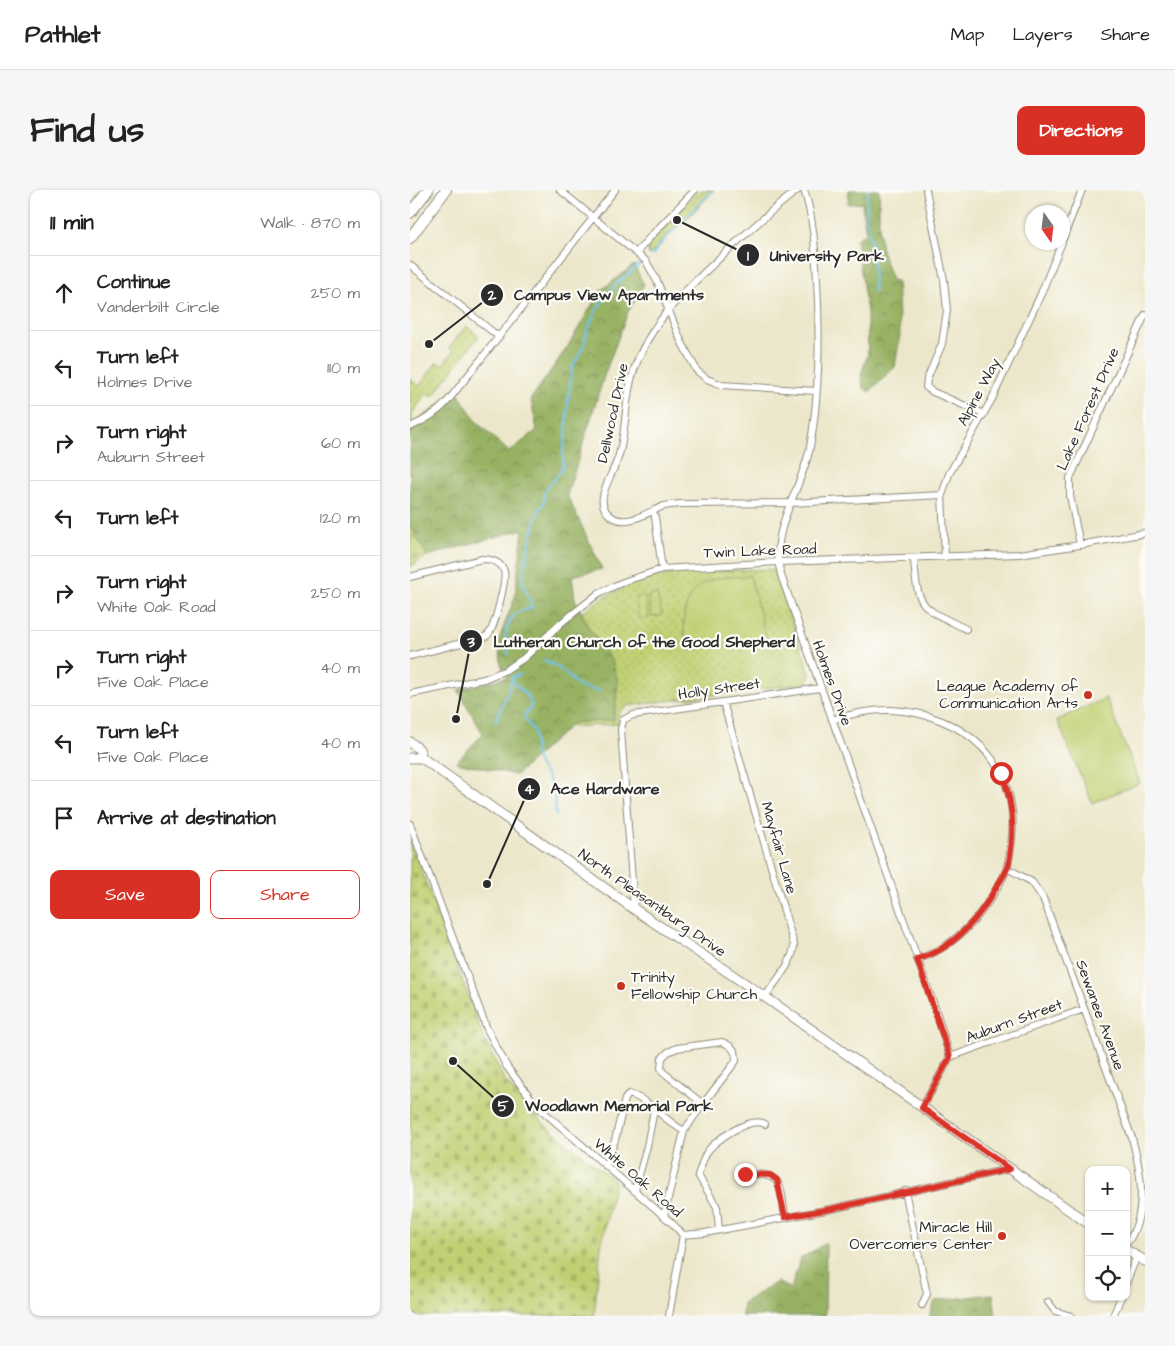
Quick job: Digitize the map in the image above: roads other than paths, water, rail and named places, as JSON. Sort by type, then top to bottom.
[{"type":"main road","points":[[410,213],[428,190]]},
{"type":"main road","points":[[410,238],[446,190]]},
{"type":"main road","name":"North Pleasantburg Drive","points":[[410,742],[419,749],[422,758],[634,909],[765,996],[1085,1221]]},
{"type":"main road","points":[[410,758],[422,758]]},
{"type":"main road","points":[[1130,1252],[1145,1261]]},
{"type":"street","points":[[560,190],[646,261],[653,272],[691,360],[697,371],[707,379],[717,384],[732,386],[816,391]]},
{"type":"street","points":[[410,427],[424,421],[440,409],[615,190]]},
{"type":"street","points":[[637,252],[695,190]]},
{"type":"street","name":"Dellwood Drive","points":[[798,190],[774,207],[677,299],[650,335],[633,372],[627,397],[621,450],[601,499],[602,506],[620,520],[626,520],[667,505],[679,504],[791,502],[942,495]]},
{"type":"street","name":"Holmes Drive","points":[[804,190],[815,233],[820,344],[812,431],[807,459],[782,527],[778,562],[820,688],[950,1057]]},
{"type":"street","points":[[926,190],[944,280],[947,310],[942,344],[927,379],[926,387],[933,392],[984,414]]},
{"type":"street","name":"Alpine Way","points":[[1070,221],[1082,190]]},
{"type":"street","name":"Alpine Way","points":[[945,557],[942,495],[954,464],[984,414],[1040,296],[1059,250]]},
{"type":"street","points":[[410,266],[499,337]]},
{"type":"street","name":"Lake Forest Drive","points":[[1080,545],[1070,496],[1070,478],[1145,315]]},
{"type":"street","points":[[654,510],[662,569]]},
{"type":"street","name":"Twin Lake Road","points":[[410,694],[484,679],[506,670],[520,661],[567,618],[599,593],[629,579],[662,569],[778,562],[1019,554],[1145,533]]},
{"type":"street","points":[[914,558],[916,583],[919,598],[923,604],[930,610],[966,629]]},
{"type":"street","points":[[410,577],[477,559],[487,559],[495,561],[501,566],[505,578],[495,621],[488,635],[410,656]]},
{"type":"street","name":"Holly Street","points":[[634,909],[621,730],[623,720],[633,715],[820,688]]},
{"type":"street","name":"Mayfair Lane","points":[[723,702],[794,945],[794,952],[790,960],[765,996]]},
{"type":"street","points":[[832,720],[868,711],[892,710],[937,719],[974,738],[989,754],[996,765],[1010,795],[1012,826],[1007,868],[988,904],[966,929],[946,945],[923,958],[917,959]]},
{"type":"street","name":"White Oak Road","points":[[410,824],[487,1030],[514,1077],[537,1106],[635,1190],[683,1235],[831,1209],[1010,1169]]},
{"type":"street","name":"Sewanee Avenue","points":[[1007,868],[1032,882],[1044,898],[1132,1138],[1141,1169],[1142,1201],[1130,1240]]},
{"type":"street","name":"Auburn Street","points":[[922,1108],[950,1057],[1084,1009]]},
{"type":"street","points":[[664,1216],[684,1131],[736,1061],[734,1050],[728,1044],[722,1042],[677,1048],[668,1052],[661,1060],[660,1065],[663,1072],[703,1104]]},
{"type":"street","points":[[606,1165],[627,1095],[629,1094],[637,1097],[674,1126],[684,1131]]},
{"type":"street","points":[[635,1190],[647,1146],[654,1110]]},
{"type":"street","points":[[719,1230],[717,1207],[698,1175],[703,1160],[711,1148],[726,1134],[756,1122],[765,1124]]},
{"type":"street","points":[[740,1174],[768,1174],[775,1178],[780,1186],[785,1217]]},
{"type":"street","points":[[906,1191],[926,1294],[922,1305]]},
{"type":"street","points":[[669,1316],[683,1235]]},
{"type":"street","points":[[1130,1273],[1136,1256]]},
{"type":"street","points":[[1113,1316],[1119,1301]]},
{"type":"street","points":[[1048,1302],[1055,1311],[1071,1316]]},
{"type":"waterway","points":[[652,255],[713,190]]},
{"type":"waterway","points":[[868,190],[866,219],[873,253],[874,292]]},
{"type":"waterway","points":[[509,655],[506,643],[508,624],[515,614],[532,607],[523,582],[523,576],[537,515],[544,502],[544,492],[560,472],[563,465],[563,448],[566,437],[572,368],[584,345],[587,331],[597,309],[615,285],[641,263]]},
{"type":"waterway","points":[[544,660],[559,668],[580,687],[600,691]]},
{"type":"waterway","points":[[512,678],[520,674]]},
{"type":"waterway","points":[[495,722],[508,693],[512,676]]},
{"type":"waterway","points":[[512,680],[531,702],[532,706],[525,714],[525,719],[534,731],[535,754],[539,765],[554,791],[556,816]]},
{"type":"place","name":"University Park","points":[[677,220]]},
{"type":"place","name":"Campus View Apartments","points":[[429,344]]},
{"type":"place","name":"League Academy of Communication Arts","points":[[1088,695]]},
{"type":"place","name":"Lutheran Church of the Good Shepherd","points":[[456,719]]},
{"type":"place","name":"Ace Hardware","points":[[487,884]]},
{"type":"place","name":"Trinity Fellowship Church","points":[[621,986]]},
{"type":"place","name":"Woodlawn Memorial Park","points":[[453,1061]]},
{"type":"place","name":"Miracle Hill Overcomers Center","points":[[1002,1236]]}]
